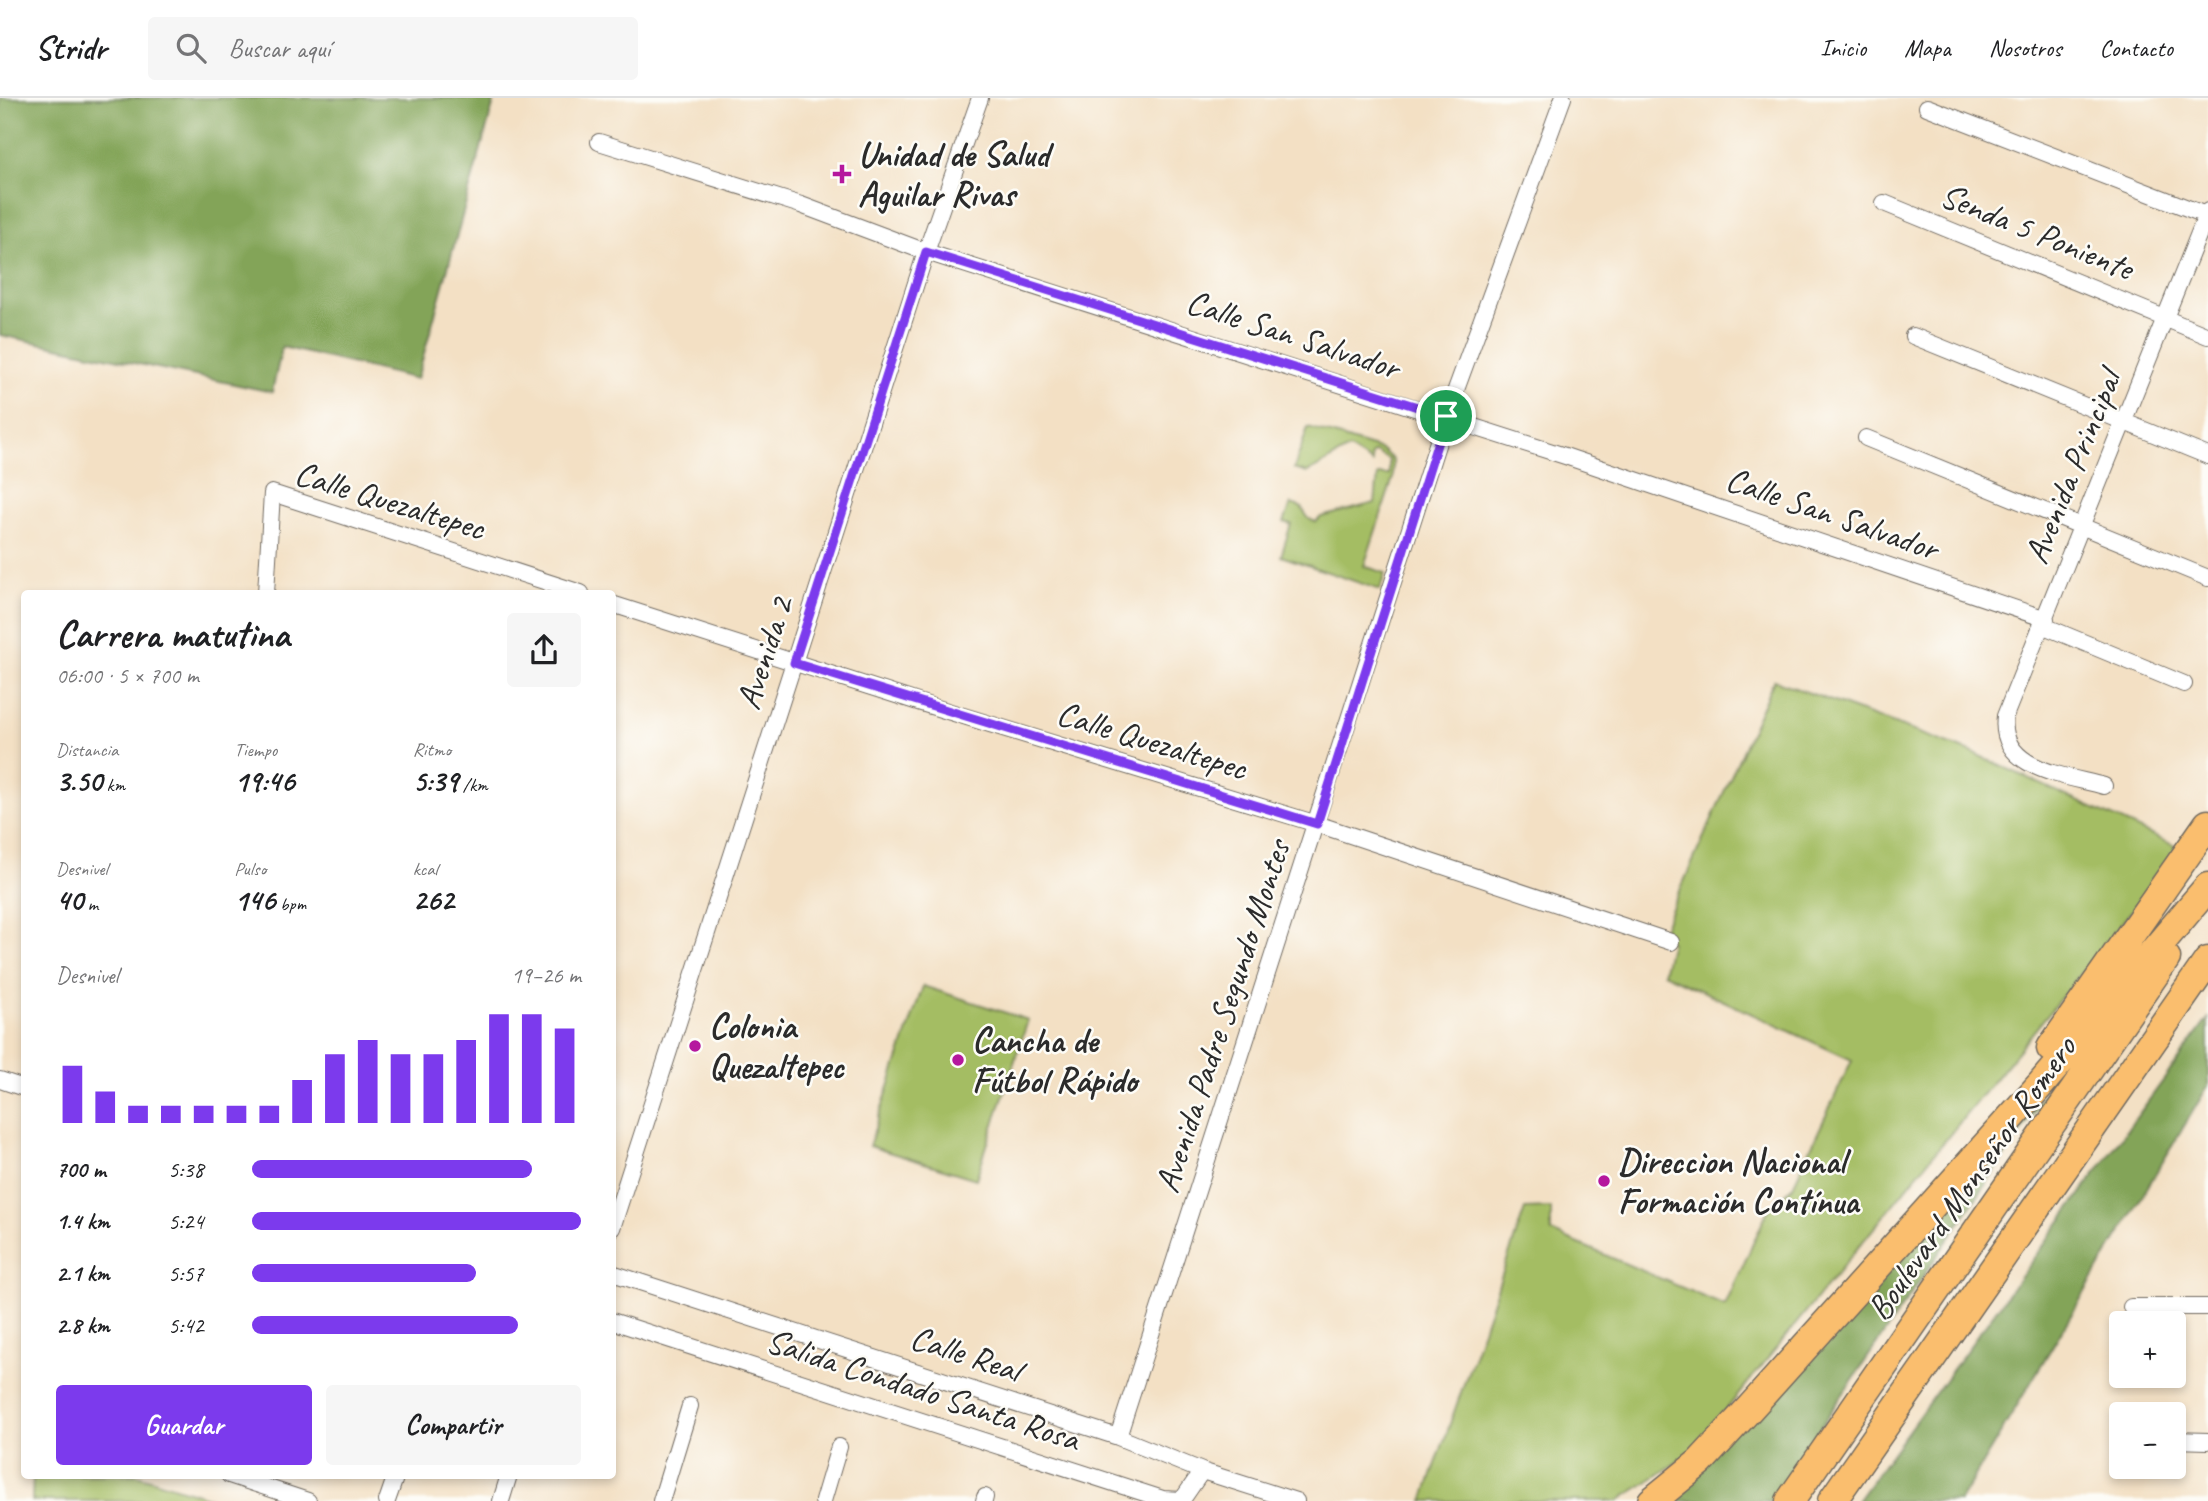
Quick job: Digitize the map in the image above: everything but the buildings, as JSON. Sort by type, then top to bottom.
[{"type":"highway","points":[[2002,1128],[2060,1035],[2208,824]]},
{"type":"highway","points":[[1652,1501],[1708,1453],[2002,1128],[2208,887]]},
{"type":"highway","name":"Boulevard Monseñor Romero","points":[[1790,1501],[2139,1000],[2208,895]]},
{"type":"highway","name":"Boulevard Monseñor Romero","points":[[1832,1501],[2208,961]]},
{"type":"street","name":"Avenida 2","points":[[616,1216],[926,252],[980,98]]},
{"type":"street","name":"Avenida Padre Segundo Montes","points":[[1118,1437],[1446,416],[1563,98]]},
{"type":"street","points":[[1927,107],[2207,214]]},
{"type":"street","name":"Calle San Salvador","points":[[599,142],[801,205],[926,252],[1446,416],[2045,622],[2184,684]]},
{"type":"street","name":"Senda 5 Poniente","points":[[1884,203],[2208,336]]},
{"type":"street","name":"Avenida Principal","points":[[2104,786],[2034,767],[2021,760],[2003,731],[2005,716],[2207,214]]},
{"type":"street","points":[[1913,335],[2208,456]]},
{"type":"street","points":[[1866,438],[2208,578]]},
{"type":"street","name":"Calle Quezaltepec","points":[[266,590],[272,493],[572,590]]},
{"type":"street","name":"Calle Quezaltepec","points":[[616,605],[1317,824],[1671,942]]},
{"type":"street","points":[[0,1080],[21,1086]]},
{"type":"street","name":"Calle Real","points":[[616,1274],[1118,1437],[1202,1471],[1296,1501]]},
{"type":"street","points":[[2131,1307],[2208,1307]]},
{"type":"street","name":"Salida Condado Santa Rosa","points":[[616,1322],[1163,1499],[1182,1500],[1202,1471]]},
{"type":"street","points":[[662,1501],[690,1406]]},
{"type":"street","points":[[2186,1440],[2208,1441]]},
{"type":"street","points":[[823,1501],[839,1447]]},
{"type":"street","points":[[241,1479],[308,1501]]},
{"type":"street","points":[[387,1501],[395,1479]]},
{"type":"street","points":[[501,1501],[508,1479]]},
{"type":"green space","points":[[0,98],[495,98],[417,379],[282,347],[272,392],[0,335]]},
{"type":"green space","points":[[1308,427],[1382,450],[1393,460],[1393,478],[1364,566],[1385,573],[1380,590],[1281,556],[1291,524],[1284,522],[1291,504],[1301,507],[1309,519],[1316,522],[1321,517],[1375,503],[1378,475],[1389,475],[1389,460],[1375,452],[1371,455],[1372,463],[1349,449],[1307,473],[1294,469]]},
{"type":"green space","points":[[1774,680],[1971,752],[2182,849],[1691,1453],[1618,1501],[1423,1501],[1525,1209],[1551,1208],[1551,1232],[1725,1306],[1767,1212],[1792,1188],[1852,1060],[1663,973],[1671,942],[1660,935]]},
{"type":"green space","points":[[923,986],[1028,1020],[976,1179],[869,1146]]},
{"type":"green space","points":[[2208,1019],[2208,1086],[1960,1501],[1857,1501]]},
{"type":"green space","points":[[2054,1084],[1770,1501],[1666,1501]]},
{"type":"green space","points":[[33,1479],[151,1479],[220,1501],[32,1501]]},
{"type":"place","name":"Unidad de Salud Aguilar Rivas","points":[[842,174]]},
{"type":"place","name":"Colonia Quezaltepec","points":[[695,1046]]},
{"type":"place","name":"Cancha de Fútbol Rápido","points":[[958,1060]]},
{"type":"place","name":"Direccion Nacional Formación Contínua","points":[[1604,1181]]},
{"type":"route","points":[[926,252],[1446,416],[1317,824],[794,663],[926,252]]}]
